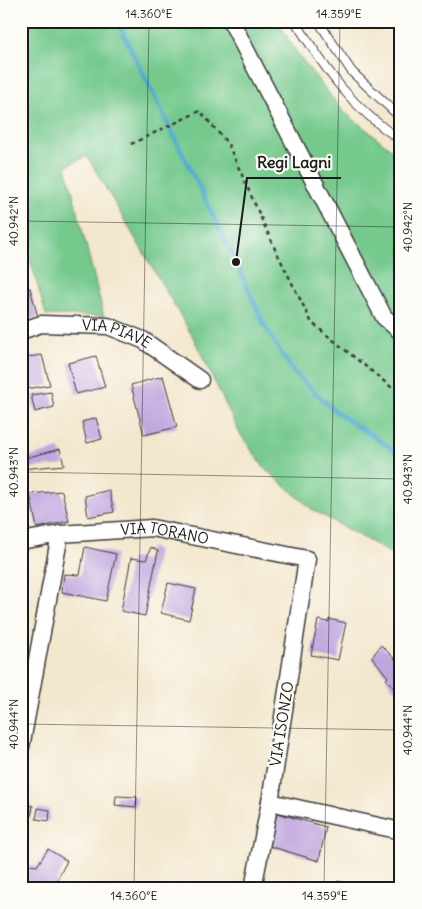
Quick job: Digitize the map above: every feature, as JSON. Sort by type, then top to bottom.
[{"type":"street","points":[[231,21],[384,317],[401,332]]},
{"type":"street","name":"VIA PIAVE","points":[[21,331],[41,324],[108,326],[143,340],[200,380]]},
{"type":"street","name":"VIA TORANO","points":[[21,541],[60,534],[152,528],[307,559]]},
{"type":"street","points":[[21,747],[60,534]]},
{"type":"street","name":"VIA ISONZO","points":[[253,888],[270,802],[307,559]]},
{"type":"street","points":[[270,802],[401,831]]},
{"type":"lane","points":[[295,21],[340,89],[364,113],[401,140]]},
{"type":"lane","points":[[318,21],[352,72],[401,118]]},
{"type":"path","points":[[131,144],[200,111],[228,144],[275,249],[312,323],[401,395]]},
{"type":"green space","points":[[21,21],[278,21],[296,52],[343,111],[401,157],[401,559],[313,510],[264,468],[239,432],[193,337],[87,156],[66,166],[104,316],[46,315],[28,252],[21,253]]},
{"type":"building","points":[[30,288],[38,317],[21,321],[21,291]]},
{"type":"building","points":[[42,355],[50,385],[21,390],[21,358]]},
{"type":"building","points":[[96,356],[105,387],[76,394],[68,363]]},
{"type":"building","points":[[163,376],[177,427],[144,435],[131,385]]},
{"type":"building","points":[[51,392],[54,407],[35,412],[31,395]]},
{"type":"building","points":[[96,418],[102,439],[87,443],[82,422]]},
{"type":"building","points":[[60,449],[64,465],[21,469],[21,459]]},
{"type":"building","points":[[109,490],[114,512],[88,517],[85,496]]},
{"type":"building","points":[[62,491],[69,521],[37,528],[30,494]]},
{"type":"building","points":[[21,500],[29,528],[21,530]]},
{"type":"building","points":[[85,547],[116,554],[106,601],[62,592],[64,574],[80,575]]},
{"type":"building","points":[[151,547],[158,551],[145,616],[121,611],[131,558],[146,560]]},
{"type":"building","points":[[168,583],[196,589],[189,620],[161,613]]},
{"type":"building","points":[[329,619],[346,623],[338,660],[311,655],[318,620],[329,622]]},
{"type":"building","points":[[381,645],[401,665],[399,694],[386,679],[388,677],[372,657]]},
{"type":"building","points":[[116,796],[137,797],[136,807],[115,805]]},
{"type":"building","points":[[26,805],[33,806],[31,816],[24,815]]},
{"type":"building","points":[[38,808],[50,810],[49,821],[36,819]]},
{"type":"building","points":[[277,813],[326,827],[319,861],[269,846]]},
{"type":"building","points":[[48,849],[67,861],[56,882],[55,888],[21,888],[21,864],[37,866]]},
{"type":"building","points":[[338,881],[364,887],[364,888],[336,888]]},
{"type":"waterway","points":[[117,21],[236,262],[265,327],[294,373],[336,412],[401,455]]},
{"type":"place","name":"Regi Lagni","points":[[236,262]]}]
